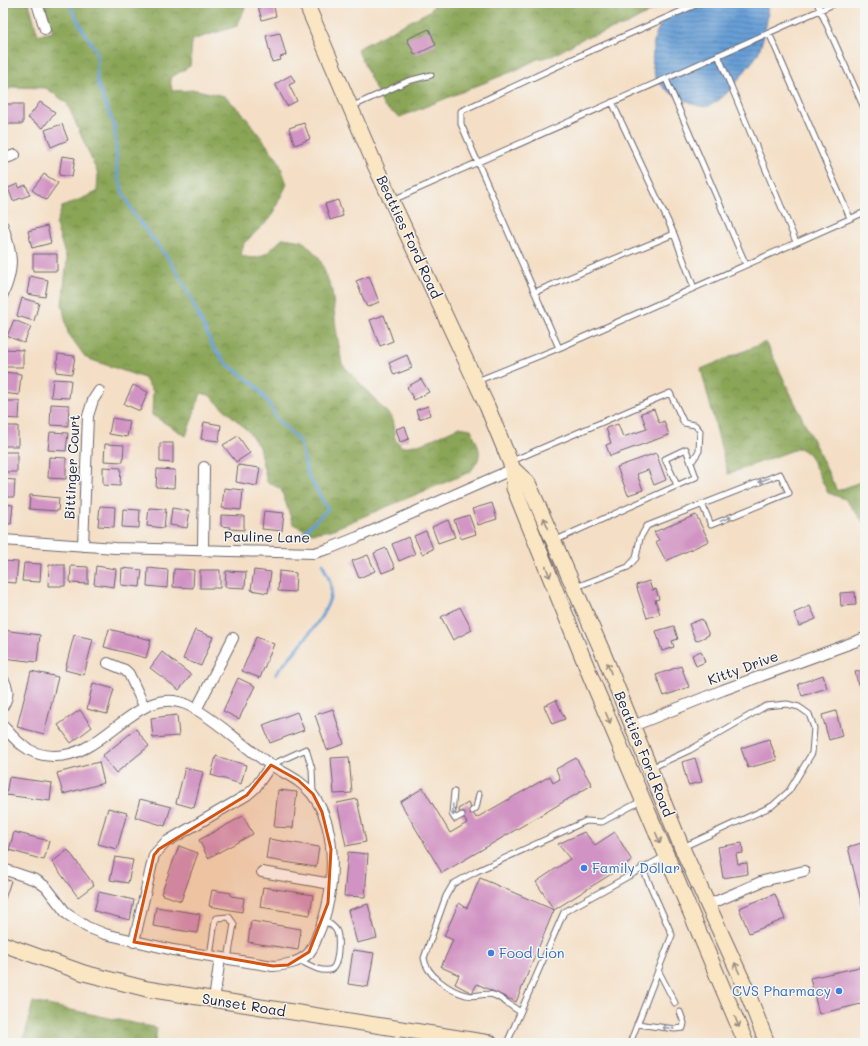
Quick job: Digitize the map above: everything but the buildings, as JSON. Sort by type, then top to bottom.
[{"type":"main road","name":"Beatties Ford Road","points":[[306,3],[350,108],[476,382],[512,466],[514,488],[665,856],[723,986],[746,1043]]},
{"type":"main road","name":"Beatties Ford Road","points":[[512,466],[528,483],[573,588],[603,653],[682,848],[744,984],[767,1043]]},
{"type":"main road","name":"Sunset Road","points":[[3,944],[84,973],[114,982],[214,1000],[490,1043]]},
{"type":"street","points":[[37,3],[45,29]]},
{"type":"street","points":[[3,159],[15,155]]},
{"type":"street","points":[[3,226],[11,250],[12,264],[11,274],[3,294]]},
{"type":"street","name":"Bittinger Court","points":[[83,546],[88,416],[93,400],[99,391]]},
{"type":"street","name":"Pauline Lane","points":[[3,540],[83,546],[314,553],[328,549],[512,466]]},
{"type":"street","points":[[203,549],[204,467]]},
{"type":"street","points":[[196,710],[233,638]]},
{"type":"street","name":"Kitty Drive","points":[[632,726],[723,690],[865,638]]},
{"type":"street","points":[[108,663],[125,670],[144,706]]},
{"type":"street","points":[[3,679],[8,687],[8,698],[3,706]]},
{"type":"street","points":[[3,726],[22,745],[31,751],[49,756],[62,757],[74,754],[95,744],[144,706],[167,701],[178,702],[196,710],[271,765],[298,780],[313,794],[327,827],[331,849],[331,884],[324,920],[309,952],[299,960],[288,965],[273,966],[219,958],[134,942],[105,934],[76,921],[66,914],[46,887],[36,880],[3,869]]},
{"type":"street","points":[[134,942],[154,855],[166,842],[247,795],[255,788],[271,765]]},
{"type":"street","points":[[708,905],[763,881],[804,871]]},
{"type":"street","points":[[262,872],[331,884]]},
{"type":"street","points":[[214,1000],[219,958]]},
{"type":"lane","points":[[560,348],[461,124],[461,111],[588,52],[700,3]]},
{"type":"lane","points":[[817,3],[865,110]]},
{"type":"lane","points":[[392,200],[836,3]]},
{"type":"lane","points":[[769,33],[850,218]]},
{"type":"lane","points":[[718,56],[796,242]]},
{"type":"lane","points":[[350,108],[408,81],[431,75]]},
{"type":"lane","points":[[666,79],[746,264]]},
{"type":"lane","points":[[612,102],[674,234],[694,288]]},
{"type":"lane","points":[[476,382],[560,348],[865,212]]},
{"type":"lane","points":[[535,292],[674,234]]},
{"type":"lane","points":[[512,466],[670,393],[684,423],[695,425],[700,431],[699,451],[691,463]]},
{"type":"lane","points":[[554,542],[677,486],[696,477],[686,449],[665,459],[677,486]]},
{"type":"lane","points":[[573,588],[628,567],[636,558],[640,538],[647,526],[702,504],[780,474],[789,493],[710,525],[702,504]]},
{"type":"lane","points":[[650,768],[690,750],[766,706],[787,704],[799,706],[809,714],[814,728],[812,753],[789,791],[772,806],[682,848]]},
{"type":"lane","points":[[271,765],[306,749],[312,769],[313,794]]},
{"type":"lane","points":[[454,792],[452,814],[455,819],[462,815]]},
{"type":"lane","points":[[472,811],[476,808],[479,794]]},
{"type":"lane","points":[[520,1012],[496,996],[482,993],[467,996],[454,991],[437,978],[425,964],[424,958],[446,896],[453,884],[477,871],[586,821],[602,822],[642,800]]},
{"type":"lane","points":[[507,1043],[564,912],[665,856]]},
{"type":"lane","points":[[630,1043],[672,935],[642,868]]},
{"type":"lane","points":[[222,916],[229,917],[234,924],[219,958],[215,921],[217,918],[222,916]]},
{"type":"lane","points":[[299,960],[311,967],[322,970],[331,969],[335,966],[338,936],[333,927],[324,920]]},
{"type":"lane","points":[[658,970],[675,1003]]},
{"type":"lane","points":[[637,1024],[675,1029],[683,1028],[684,1023],[680,1012]]},
{"type":"highlighted area","points":[[271,765],[298,780],[313,794],[322,812],[331,849],[328,903],[309,952],[288,965],[273,966],[134,942],[154,855],[159,849],[247,795]]},
{"type":"green space","points":[[3,3],[29,3],[38,35],[53,32],[44,3],[247,3],[237,26],[192,40],[190,66],[170,78],[172,91],[197,90],[224,96],[241,111],[278,160],[287,184],[270,219],[244,243],[241,255],[254,258],[259,257],[269,251],[283,238],[303,241],[319,257],[332,290],[342,364],[392,418],[395,439],[402,447],[421,444],[459,427],[471,429],[478,447],[479,456],[475,466],[470,472],[331,530],[312,533],[293,524],[281,489],[267,482],[259,447],[249,432],[209,395],[201,393],[186,436],[152,415],[153,391],[144,378],[86,358],[68,333],[62,304],[67,261],[56,225],[62,207],[97,192],[98,174],[67,103],[46,88],[13,87],[3,92]]},
{"type":"green space","points":[[437,3],[666,3],[628,24],[582,39],[552,56],[537,59],[518,69],[400,117],[384,107],[357,49],[428,12]]},
{"type":"green space","points":[[766,342],[837,491],[865,480],[865,524],[845,499],[828,493],[809,454],[799,448],[728,474],[701,369]]},
{"type":"green space","points":[[33,1002],[157,1028],[155,1043],[23,1043]]},
{"type":"water","points":[[703,3],[768,3],[766,27],[757,55],[725,95],[708,106],[697,105],[670,92],[655,76],[652,60],[655,39],[658,29],[662,23],[666,19],[676,14]]},
{"type":"waterway","points":[[69,3],[81,27],[97,52],[97,83],[115,128],[117,171],[123,193],[135,216],[167,257],[184,284],[213,347],[225,362],[256,386],[267,401],[277,419],[300,442],[308,476],[328,509],[304,532]]},
{"type":"waterway","points":[[276,674],[310,633],[330,598],[331,585],[323,564]]},
{"type":"place","name":"Family Dollar","points":[[584,868]]},
{"type":"place","name":"Food Lion","points":[[491,953]]},
{"type":"place","name":"CVS Pharmacy","points":[[839,991]]}]
